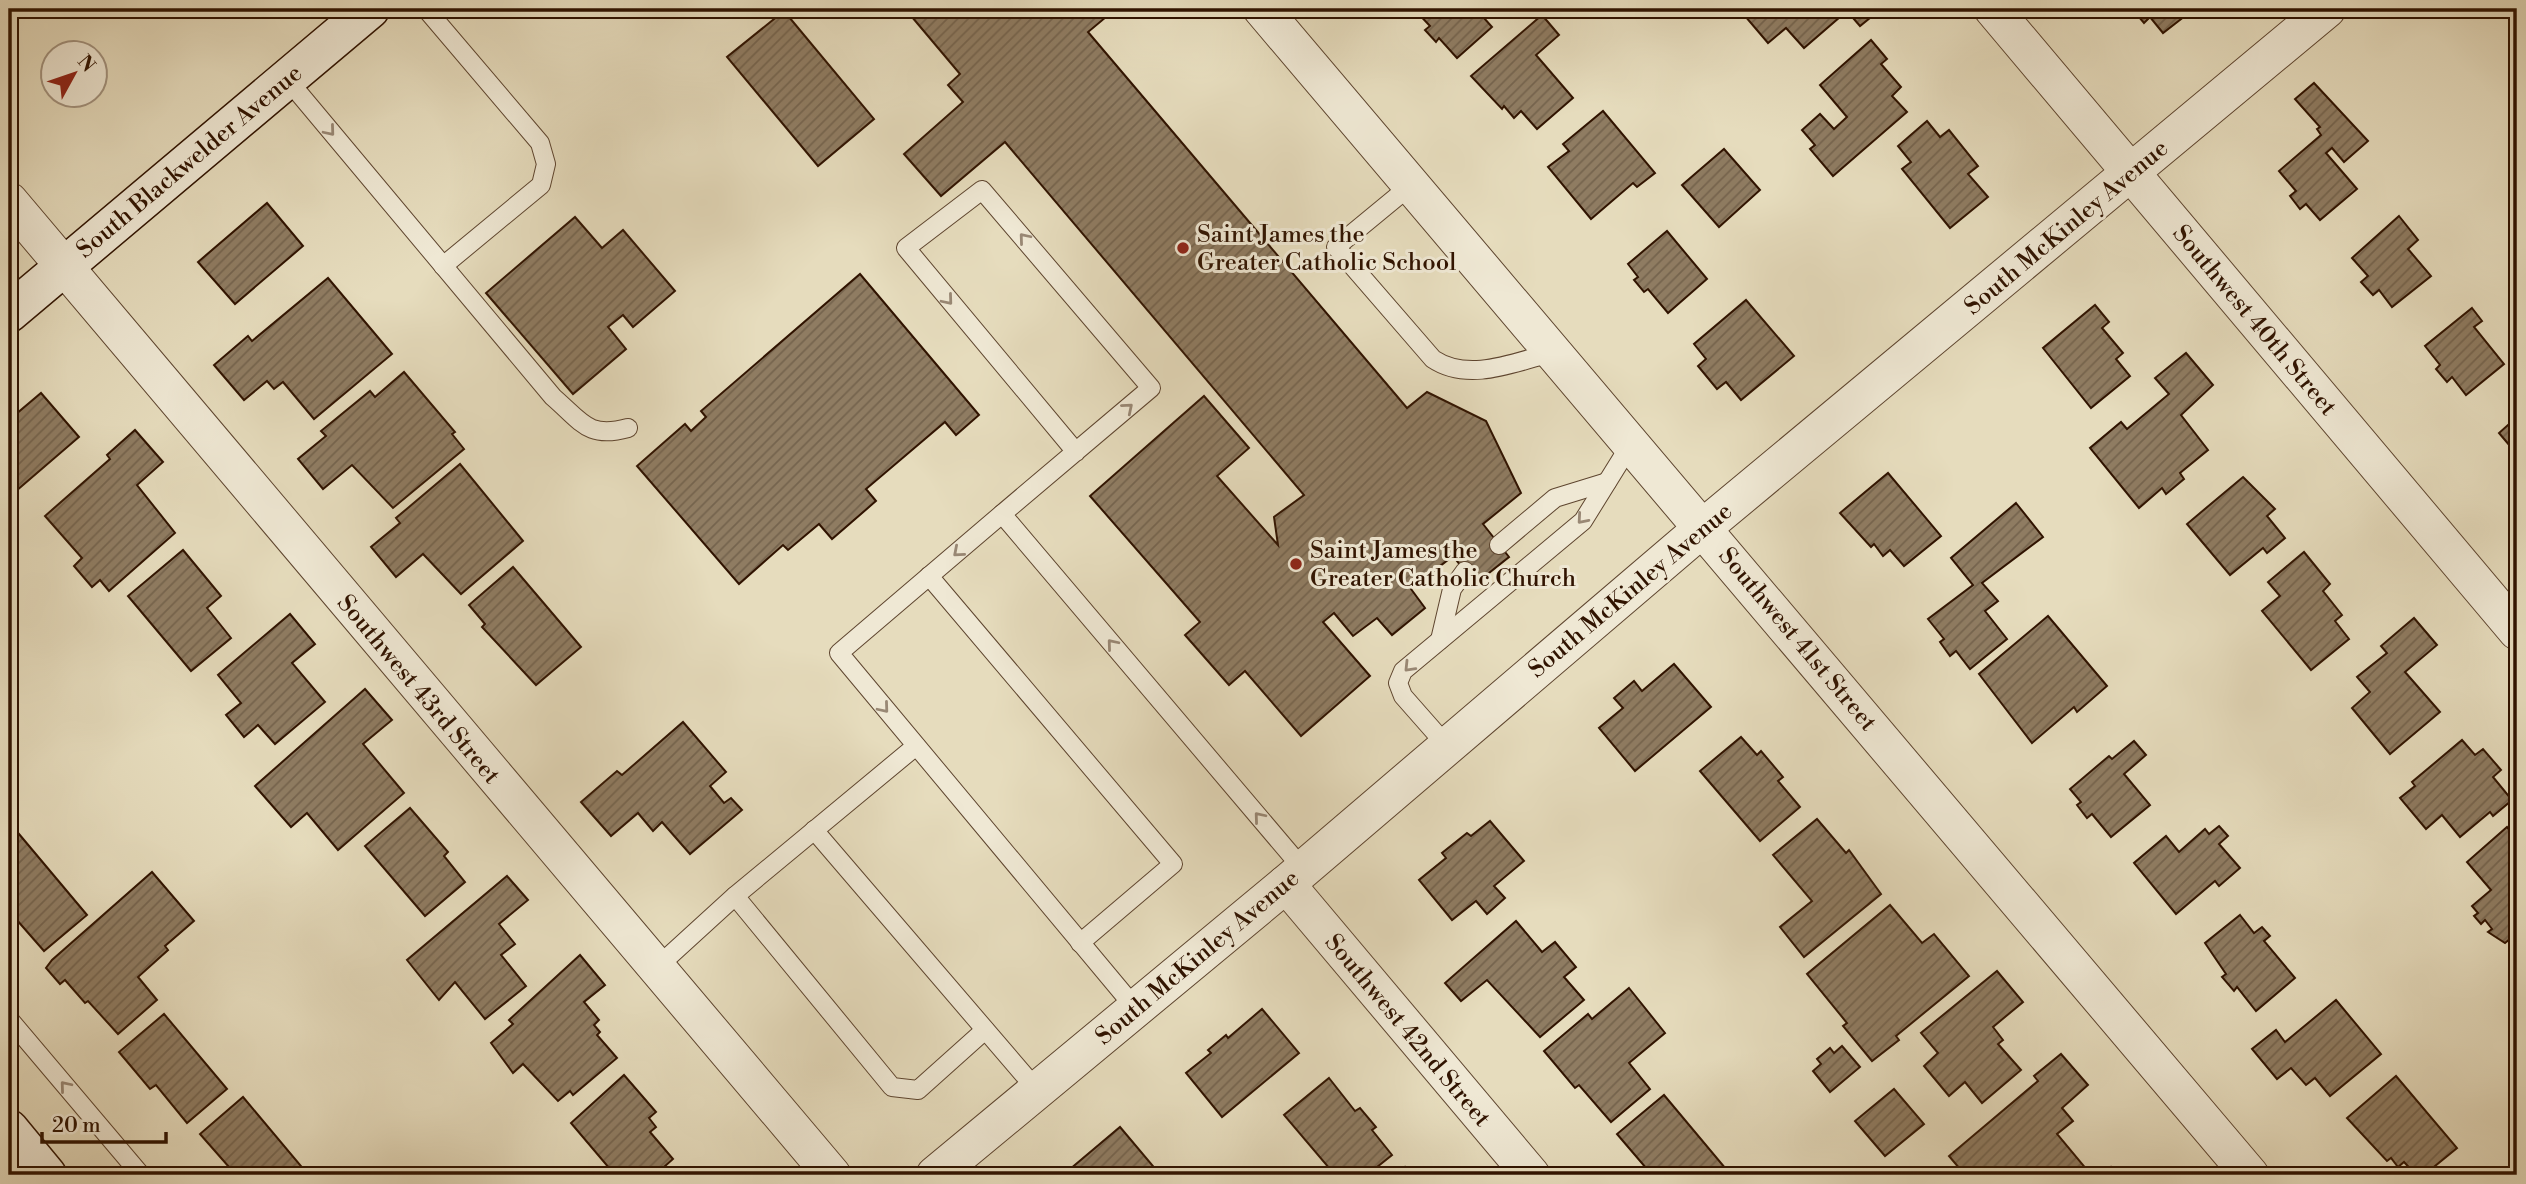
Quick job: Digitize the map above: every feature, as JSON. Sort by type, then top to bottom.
[{"type":"street","name":"South Blackwelder Avenue","points":[[9,313],[370,9]]},
{"type":"street","name":"Southwest 41st Street","points":[[1262,9],[1410,186],[1632,442],[2250,1175]]},
{"type":"street","name":"Southwest 40th Street","points":[[1993,9],[2517,631]]},
{"type":"street","name":"South McKinley Avenue","points":[[935,1175],[1294,877],[1703,527],[2327,9]]},
{"type":"street","name":"Southwest 43rd Street","points":[[9,201],[654,968],[832,1175]]},
{"type":"street","name":"Southwest 42nd Street","points":[[1294,877],[1531,1175]]},
{"type":"street","points":[[9,1129],[47,1175]]},
{"type":"lane","points":[[426,9],[540,143],[546,164],[541,185],[443,266]]},
{"type":"lane","points":[[287,79],[553,397],[589,428],[606,434],[628,428]]},
{"type":"lane","points":[[1410,186],[1336,247],[1433,359],[1445,367],[1480,371],[1554,352]]},
{"type":"lane","points":[[1076,452],[905,248],[982,190],[1151,388],[1076,452],[929,576],[839,653],[1136,1009]]},
{"type":"lane","points":[[1447,746],[1403,696],[1398,683],[1403,671],[1583,521],[1632,442]]},
{"type":"lane","points":[[1499,545],[1555,498],[1607,482]]},
{"type":"lane","points":[[1002,514],[1294,877]]},
{"type":"lane","points":[[1440,640],[1452,589],[1465,571]]},
{"type":"lane","points":[[929,576],[1173,864],[1080,943]]},
{"type":"lane","points":[[654,968],[735,896],[916,746]]},
{"type":"lane","points":[[814,830],[1037,1090]]},
{"type":"lane","points":[[735,896],[892,1087],[918,1090],[985,1030]]},
{"type":"lane","points":[[9,1019],[141,1175]]},
{"type":"building","points":[[921,9],[1109,9],[1112,12],[1088,32],[1407,408],[1427,392],[1486,421],[1521,493],[1483,524],[1509,557],[1475,584],[1453,556],[1411,589],[1425,608],[1392,635],[1377,618],[1353,636],[1334,613],[1323,622],[1370,676],[1301,736],[1245,671],[1229,685],[1185,635],[1200,622],[1090,496],[1204,396],[1249,448],[1217,476],[1278,545],[1274,517],[1304,495],[1005,142],[941,196],[904,154],[963,102],[948,85],[960,74],[912,17]]},
{"type":"building","points":[[1414,9],[1476,9],[1492,27],[1457,58],[1439,38],[1436,42],[1425,30],[1430,26]]},
{"type":"building","points":[[1739,9],[1881,9],[1860,26],[1847,11],[1804,48],[1786,28],[1768,43]]},
{"type":"building","points":[[2194,9],[2163,33],[2150,17],[2144,23],[2133,10]]},
{"type":"building","points":[[784,11],[874,119],[818,166],[727,57]]},
{"type":"building","points":[[1542,15],[1559,35],[1536,55],[1573,98],[1537,129],[1521,111],[1514,118],[1504,106],[1502,109],[1471,76]]},
{"type":"building","points":[[1871,40],[1887,59],[1881,64],[1901,87],[1892,96],[1907,112],[1833,176],[1810,149],[1815,145],[1802,130],[1820,114],[1834,129],[1847,117],[1820,85]]},
{"type":"building","points":[[2314,83],[2368,141],[2344,162],[2332,148],[2326,153],[2357,189],[2320,220],[2306,204],[2300,209],[2290,196],[2296,191],[2279,171],[2321,135],[2317,129],[2320,127],[2295,99]]},
{"type":"building","points":[[1603,111],[1655,173],[1637,187],[1633,183],[1591,219],[1548,167],[1569,151],[1563,144]]},
{"type":"building","points":[[1927,121],[1940,137],[1949,130],[1978,166],[1968,174],[1988,197],[1950,228],[1902,169],[1911,162],[1898,146]]},
{"type":"building","points":[[1724,149],[1760,190],[1719,227],[1682,185]]},
{"type":"building","points":[[267,203],[303,246],[235,304],[198,262]]},
{"type":"building","points":[[2399,216],[2418,240],[2408,249],[2431,276],[2392,307],[2379,290],[2373,295],[2361,282],[2368,276],[2352,258]]},
{"type":"building","points":[[575,217],[602,248],[623,230],[675,291],[633,327],[623,315],[608,327],[626,349],[573,394],[486,293]]},
{"type":"building","points":[[1667,231],[1707,279],[1668,313],[1648,289],[1644,292],[1634,280],[1638,277],[1628,264]]},
{"type":"building","points":[[860,274],[979,415],[956,435],[945,422],[866,489],[876,501],[832,539],[819,524],[788,550],[783,545],[739,584],[637,466],[685,424],[691,431],[706,417],[701,411]]},
{"type":"building","points":[[328,278],[392,354],[314,419],[283,382],[274,389],[267,381],[244,400],[214,365],[248,336],[252,341]]},
{"type":"building","points":[[1746,300],[1794,356],[1741,400],[1726,382],[1717,389],[1698,366],[1706,359],[1694,344]]},
{"type":"building","points":[[2095,305],[2109,322],[2102,328],[2123,353],[2116,359],[2130,376],[2091,408],[2043,348]]},
{"type":"building","points":[[2472,308],[2482,321],[2474,327],[2504,364],[2466,395],[2452,377],[2447,382],[2436,369],[2440,365],[2425,346]]},
{"type":"building","points":[[2186,353],[2213,385],[2181,415],[2208,450],[2180,473],[2184,479],[2166,494],[2162,488],[2139,508],[2090,448],[2121,422],[2127,429],[2169,394],[2155,378]]},
{"type":"building","points":[[404,372],[455,432],[452,434],[464,449],[393,508],[352,465],[323,489],[298,459],[326,436],[321,431],[370,391],[375,397]]},
{"type":"building","points":[[41,393],[79,437],[9,497],[9,420]]},
{"type":"building","points":[[2517,417],[2517,466],[2510,458],[2516,453],[2499,433]]},
{"type":"building","points":[[135,430],[163,462],[137,485],[175,533],[109,591],[100,580],[92,587],[74,566],[82,558],[45,516],[110,459],[107,455]]},
{"type":"building","points":[[460,464],[523,541],[461,594],[423,554],[396,577],[371,547],[400,523],[396,518]]},
{"type":"building","points":[[1888,473],[1941,536],[1904,566],[1890,550],[1883,556],[1874,544],[1871,547],[1840,513]]},
{"type":"building","points":[[2243,477],[2275,509],[2267,516],[2285,538],[2267,553],[2263,548],[2230,575],[2187,524]]},
{"type":"building","points":[[2016,503],[2043,537],[1982,583],[1998,601],[1985,611],[2007,639],[1970,669],[1956,651],[1950,656],[1940,642],[1944,639],[1928,619],[1973,585],[1951,558]]},
{"type":"building","points":[[183,550],[221,596],[207,608],[231,638],[191,671],[128,596]]},
{"type":"building","points":[[2304,552],[2330,584],[2323,591],[2342,615],[2335,621],[2349,639],[2311,670],[2262,611],[2280,596],[2268,582]]},
{"type":"building","points":[[513,567],[581,647],[536,685],[482,627],[485,624],[469,605]]},
{"type":"building","points":[[290,614],[315,644],[292,663],[325,702],[275,744],[258,725],[244,737],[226,715],[241,703],[218,675]]},
{"type":"building","points":[[2048,616],[2107,686],[2077,712],[2074,707],[2032,743],[1979,674]]},
{"type":"building","points":[[2414,618],[2437,645],[2405,672],[2440,712],[2390,754],[2352,708],[2370,692],[2357,677],[2387,653],[2381,646]]},
{"type":"building","points":[[1674,664],[1711,707],[1635,771],[1599,728],[1623,708],[1614,698],[1634,681],[1642,691]]},
{"type":"building","points":[[365,689],[392,720],[363,744],[404,793],[338,850],[307,813],[291,827],[255,786]]},
{"type":"building","points":[[683,722],[726,772],[710,786],[724,803],[731,798],[742,810],[690,854],[662,822],[653,831],[638,813],[611,836],[581,802],[617,771],[622,775]]},
{"type":"building","points":[[1741,737],[1757,755],[1761,751],[1783,777],[1778,781],[1800,807],[1760,841],[1700,771]]},
{"type":"building","points":[[2462,740],[2475,755],[2483,749],[2501,770],[2493,777],[2512,800],[2493,816],[2490,812],[2460,837],[2442,815],[2426,829],[2400,798],[2415,786],[2412,782]]},
{"type":"building","points":[[2134,741],[2146,755],[2124,774],[2150,805],[2111,837],[2092,814],[2087,818],[2077,805],[2081,802],[2070,789],[2109,756],[2112,759]]},
{"type":"building","points":[[410,808],[448,852],[444,856],[465,882],[425,916],[365,846]]},
{"type":"building","points":[[1817,819],[1846,853],[1849,850],[1881,894],[1804,957],[1780,927],[1812,901],[1773,855]]},
{"type":"building","points":[[1490,821],[1524,861],[1494,886],[1505,898],[1487,914],[1476,901],[1452,920],[1419,880],[1446,858],[1442,853],[1467,833],[1471,836]]},
{"type":"building","points":[[2219,826],[2228,836],[2219,844],[2240,868],[2219,886],[2215,881],[2176,914],[2134,863],[2166,836],[2179,852],[2205,829],[2209,834]]},
{"type":"building","points":[[2507,827],[2517,839],[2517,933],[2505,943],[2488,932],[2492,929],[2485,920],[2481,924],[2474,916],[2478,913],[2472,906],[2491,890],[2467,862]]},
{"type":"building","points":[[19,834],[87,915],[44,951],[9,911],[9,843]]},
{"type":"building","points":[[152,872],[194,921],[165,946],[168,950],[138,977],[157,1000],[118,1034],[88,1001],[85,1003],[65,980],[60,984],[46,968]]},
{"type":"building","points":[[507,876],[528,900],[499,924],[515,944],[501,955],[526,986],[485,1019],[455,982],[439,1000],[407,960]]},
{"type":"building","points":[[1890,905],[1922,943],[1934,934],[1969,976],[1896,1036],[1899,1040],[1872,1061],[1843,1026],[1847,1023],[1807,974]]},
{"type":"building","points":[[2240,915],[2254,933],[2262,927],[2270,936],[2264,941],[2295,978],[2256,1011],[2237,987],[2234,991],[2222,977],[2226,974],[2205,943]]},
{"type":"building","points":[[1516,921],[1542,952],[1555,942],[1576,967],[1564,977],[1584,1000],[1540,1037],[1487,980],[1461,1001],[1445,983]]},
{"type":"building","points":[[580,955],[605,985],[584,1002],[599,1020],[594,1025],[600,1032],[597,1035],[617,1058],[573,1095],[570,1091],[558,1101],[523,1064],[513,1073],[491,1043],[513,1024],[509,1020]]},
{"type":"building","points":[[1997,971],[2023,1002],[1993,1027],[2003,1040],[1998,1044],[2021,1070],[1982,1103],[1965,1082],[1949,1096],[1924,1066],[1938,1053],[1921,1033]]},
{"type":"building","points":[[1629,988],[1665,1033],[1629,1063],[1650,1089],[1611,1122],[1579,1085],[1575,1088],[1544,1051],[1588,1014],[1592,1019]]},
{"type":"building","points":[[2336,1000],[2381,1054],[2330,1096],[2315,1078],[2306,1085],[2291,1068],[2277,1079],[2252,1049],[2276,1030],[2285,1042]]},
{"type":"building","points":[[1262,1009],[1299,1053],[1222,1117],[1186,1073],[1211,1053],[1208,1050],[1226,1035],[1228,1038]]},
{"type":"building","points":[[164,1014],[227,1089],[187,1123],[156,1085],[150,1089],[119,1052]]},
{"type":"building","points":[[1842,1046],[1860,1067],[1830,1092],[1813,1071],[1821,1064],[1817,1059],[1830,1048],[1834,1053]]},
{"type":"building","points":[[2061,1054],[2088,1085],[2062,1108],[2073,1121],[2057,1134],[2088,1171],[2083,1175],[1965,1175],[1949,1156],[2038,1081],[2034,1076]]},
{"type":"building","points":[[624,1075],[656,1112],[649,1118],[656,1127],[650,1132],[673,1159],[655,1175],[615,1175],[571,1123]]},
{"type":"building","points":[[2396,1076],[2457,1148],[2424,1175],[2416,1175],[2404,1162],[2398,1167],[2391,1158],[2387,1161],[2347,1118]]},
{"type":"building","points":[[1329,1078],[1355,1111],[1360,1108],[1376,1127],[1372,1130],[1392,1155],[1367,1175],[1335,1175],[1284,1115]]},
{"type":"building","points":[[1894,1089],[1924,1124],[1885,1156],[1855,1121]]},
{"type":"building","points":[[1664,1095],[1731,1175],[1652,1175],[1617,1134]]},
{"type":"building","points":[[243,1097],[306,1172],[302,1175],[241,1175],[239,1172],[236,1175],[200,1134]]},
{"type":"building","points":[[1120,1127],[1158,1172],[1154,1175],[1063,1175]]},
{"type":"building","points":[[1405,1167],[1412,1175],[1395,1175]]},
{"type":"building","points":[[2111,1167],[2118,1175],[2102,1175]]},
{"type":"place","name":"Saint James the Greater Catholic School","points":[[1183,248]]},
{"type":"place","name":"Saint James the Greater Catholic Church","points":[[1296,564]]}]
